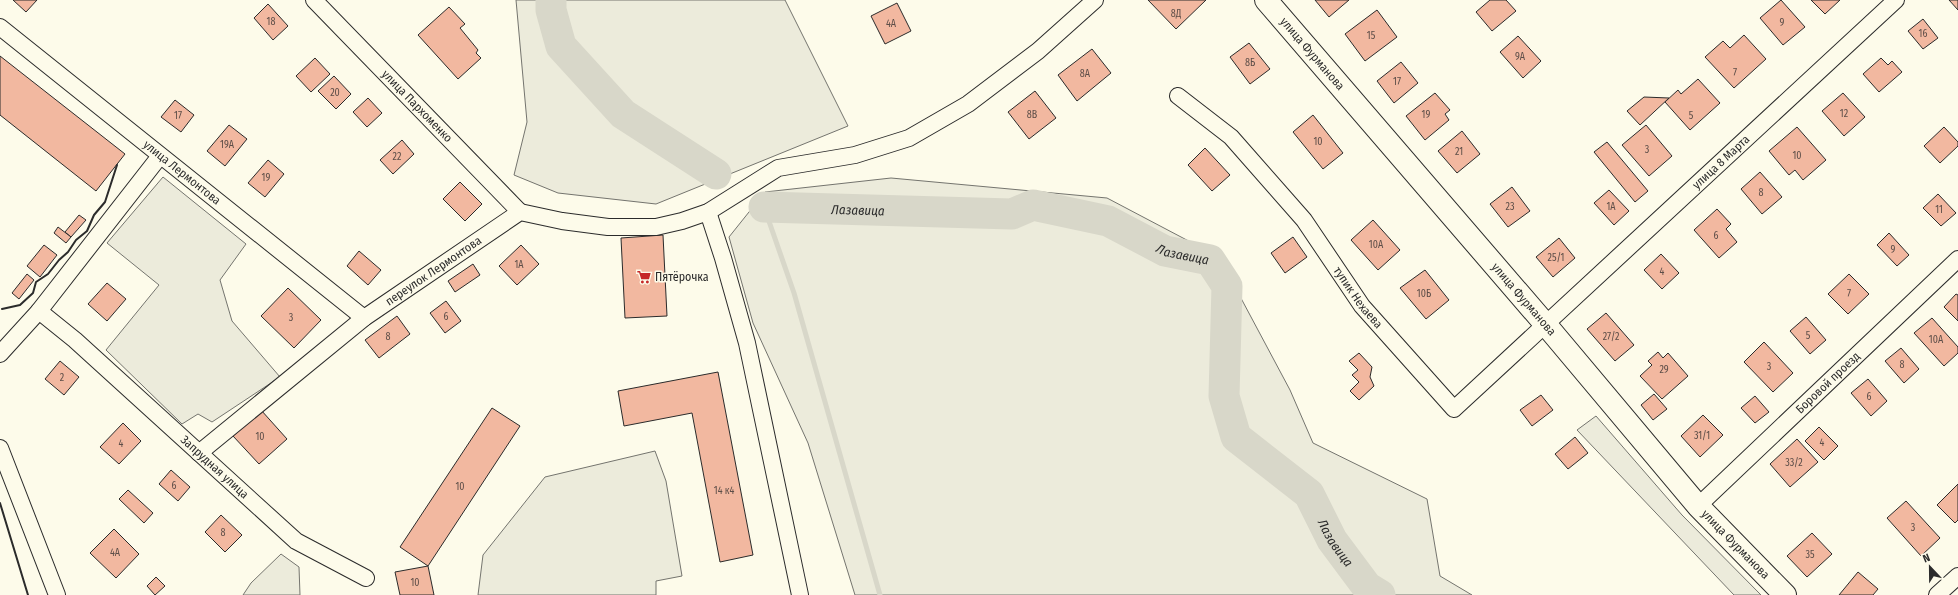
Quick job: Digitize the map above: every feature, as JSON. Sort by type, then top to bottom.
[{"type":"main road","name":"улица Фурманова","points":[[1266,0],[1546,325],[1698,506],[1784,595]]},
{"type":"street","name":"улица Пархоменко","points":[[314,0],[520,212]]},
{"type":"street","points":[[520,212],[562,221],[616,227],[656,227],[682,221],[708,212],[778,168],[855,155],[909,138],[968,104],[1038,50],[1095,0]]},
{"type":"street","name":"улица 8 Марта","points":[[1546,325],[1896,0]]},
{"type":"street","name":"улица Лермонтова","points":[[0,27],[364,318]]},
{"type":"street","name":"тупик Нехаева","points":[[1178,96],[1231,137],[1304,220],[1362,306],[1454,409],[1546,325]]},
{"type":"street","points":[[0,354],[39,311],[160,156]]},
{"type":"street","name":"переулок Лермонтова","points":[[199,453],[364,318],[520,212]]},
{"type":"street","points":[[708,212],[723,258],[747,343],[800,595]]},
{"type":"street","name":"Боровой проезд","points":[[1698,506],[1958,259]]},
{"type":"street","name":"Запрудная улица","points":[[39,311],[75,340],[296,541],[366,578]]},
{"type":"street","points":[[0,448],[56,589],[69,595]]},
{"type":"street","points":[[1937,595],[1958,576]]},
{"type":"shaded area","points":[[516,0],[785,0],[848,126],[656,204],[558,193],[514,175],[527,122]]},
{"type":"shaded area","points":[[163,177],[246,244],[220,280],[232,321],[280,377],[212,422],[198,414],[182,424],[106,350],[159,285],[107,243]]},
{"type":"shaded area","points":[[891,178],[1107,198],[1219,257],[1290,390],[1313,443],[1427,499],[1440,576],[1472,595],[855,595],[808,443],[753,323],[729,237],[765,192]]},
{"type":"shaded area","points":[[1596,416],[1682,515],[1761,595],[1734,595],[1577,430]]},
{"type":"shaded area","points":[[655,451],[666,481],[682,576],[656,581],[656,595],[478,595],[483,555],[545,477]]},
{"type":"shaded area","points":[[281,554],[299,567],[300,595],[243,595],[251,583]]},
{"type":"building","points":[[13,0],[37,0],[26,12]]},
{"type":"building","points":[[1148,0],[1206,0],[1176,29]]},
{"type":"building","points":[[1315,0],[1349,0],[1329,17]]},
{"type":"building","points":[[1490,0],[1506,0],[1516,11],[1492,31],[1476,12]]},
{"type":"building","points":[[1781,0],[1805,27],[1783,45],[1760,18]]},
{"type":"building","points":[[1811,0],[1840,0],[1825,14]]},
{"type":"building","points":[[1949,0],[1958,0],[1958,10]]},
{"type":"building","points":[[897,3],[911,31],[885,44],[871,16]]},
{"type":"building","points":[[268,4],[288,26],[273,40],[254,18]]},
{"type":"building","points":[[449,7],[465,24],[460,28],[478,50],[476,53],[481,58],[458,79],[418,35]]},
{"type":"building","points":[[1377,10],[1397,37],[1365,61],[1345,34]]},
{"type":"building","points":[[1923,19],[1938,38],[1923,49],[1908,31]]},
{"type":"building","points":[[1744,35],[1766,59],[1734,88],[1705,57],[1723,41],[1730,48]]},
{"type":"building","points":[[1518,36],[1541,61],[1523,78],[1500,52]]},
{"type":"building","points":[[1249,43],[1270,69],[1250,84],[1230,57]]},
{"type":"building","points":[[1092,49],[1111,73],[1077,101],[1058,75]]},
{"type":"building","points":[[0,56],[125,154],[96,191],[0,115]]},
{"type":"building","points":[[315,58],[330,74],[311,92],[296,76]]},
{"type":"building","points":[[1881,58],[1888,65],[1892,61],[1902,72],[1879,92],[1863,74]]},
{"type":"building","points":[[1401,62],[1418,83],[1394,103],[1377,81]]},
{"type":"building","points":[[334,76],[351,94],[336,109],[318,91]]},
{"type":"building","points":[[1698,79],[1720,103],[1690,130],[1665,102],[1678,90],[1681,94]]},
{"type":"building","points":[[1035,91],[1056,118],[1029,139],[1008,112]]},
{"type":"building","points":[[1435,93],[1450,110],[1445,114],[1449,120],[1425,140],[1406,116]]},
{"type":"building","points":[[1843,93],[1865,117],[1844,136],[1822,111]]},
{"type":"building","points":[[1644,97],[1669,98],[1640,125],[1627,111]]},
{"type":"building","points":[[368,98],[382,113],[367,127],[353,112]]},
{"type":"building","points":[[175,100],[194,115],[181,132],[161,117]]},
{"type":"building","points":[[1313,115],[1343,153],[1323,169],[1293,132]]},
{"type":"building","points":[[229,125],[247,139],[225,166],[207,151]]},
{"type":"building","points":[[1646,125],[1672,156],[1649,176],[1622,145]]},
{"type":"building","points":[[1797,127],[1826,160],[1803,180],[1795,170],[1789,175],[1769,151]]},
{"type":"building","points":[[1944,127],[1958,142],[1958,146],[1940,163],[1924,146]]},
{"type":"building","points":[[1462,131],[1480,154],[1457,173],[1438,151]]},
{"type":"building","points":[[402,140],[414,154],[393,174],[380,160]]},
{"type":"building","points":[[1607,142],[1648,191],[1635,202],[1594,152]]},
{"type":"building","points":[[1205,148],[1230,175],[1212,191],[1188,165]]},
{"type":"building","points":[[268,160],[284,174],[265,197],[248,183]]},
{"type":"building","points":[[1760,172],[1782,197],[1762,214],[1741,189]]},
{"type":"building","points":[[460,182],[482,204],[465,221],[443,199]]},
{"type":"building","points":[[1512,187],[1530,211],[1508,227],[1490,204]]},
{"type":"building","points":[[1609,190],[1629,211],[1614,225],[1594,203]]},
{"type":"building","points":[[1938,194],[1956,213],[1941,226],[1923,208]]},
{"type":"building","points":[[1717,209],[1731,224],[1726,229],[1737,242],[1719,258],[1694,230]]},
{"type":"building","points":[[79,215],[86,220],[71,237],[65,232]]},
{"type":"building","points":[[1373,220],[1400,250],[1378,270],[1351,240]]},
{"type":"building","points":[[58,227],[71,237],[66,243],[54,233]]},
{"type":"building","points":[[1889,233],[1909,255],[1897,266],[1877,245]]},
{"type":"building","name":"Пятёрочка","points":[[663,235],[667,316],[625,318],[621,238]]},
{"type":"building","points":[[1293,237],[1307,257],[1285,273],[1271,253]]},
{"type":"building","points":[[1559,238],[1575,258],[1553,277],[1536,257]]},
{"type":"building","points":[[44,245],[57,255],[40,277],[27,266]]},
{"type":"building","points":[[521,245],[539,264],[517,285],[499,266]]},
{"type":"building","points":[[359,251],[381,270],[368,285],[347,266]]},
{"type":"building","points":[[1661,254],[1679,273],[1662,289],[1644,270]]},
{"type":"building","points":[[473,264],[480,275],[455,292],[448,281]]},
{"type":"building","points":[[1425,270],[1449,300],[1426,319],[1400,288]]},
{"type":"building","points":[[27,274],[34,280],[19,299],[12,293]]},
{"type":"building","points":[[1849,274],[1869,294],[1848,314],[1828,294]]},
{"type":"building","points":[[107,283],[126,299],[107,321],[88,304]]},
{"type":"building","points":[[288,288],[321,320],[294,348],[261,316]]},
{"type":"building","points":[[1956,294],[1958,295],[1958,321],[1944,307]]},
{"type":"building","points":[[446,301],[461,321],[445,333],[430,313]]},
{"type":"building","points":[[1606,313],[1634,345],[1615,361],[1587,329]]},
{"type":"building","points":[[397,316],[410,334],[379,358],[365,340]]},
{"type":"building","points":[[1806,317],[1826,340],[1810,354],[1790,331]]},
{"type":"building","points":[[1932,318],[1958,347],[1958,353],[1944,366],[1914,333]]},
{"type":"building","points":[[1764,342],[1793,373],[1773,392],[1744,362]]},
{"type":"building","points":[[1901,348],[1919,369],[1904,383],[1885,361]]},
{"type":"building","points":[[1658,352],[1663,358],[1668,353],[1688,376],[1662,399],[1640,376],[1652,365],[1648,361]]},
{"type":"building","points":[[1359,353],[1372,367],[1370,377],[1374,386],[1359,400],[1350,391],[1359,382],[1352,375],[1358,370],[1349,361]]},
{"type":"building","points":[[60,361],[79,377],[64,395],[45,379]]},
{"type":"building","points":[[718,372],[753,555],[720,562],[692,413],[624,426],[618,391]]},
{"type":"building","points":[[1868,379],[1887,401],[1871,416],[1851,393]]},
{"type":"building","points":[[1654,394],[1667,409],[1653,420],[1641,405]]},
{"type":"building","points":[[1541,395],[1553,410],[1532,426],[1520,410]]},
{"type":"building","points":[[1755,396],[1769,412],[1755,423],[1741,408]]},
{"type":"building","points":[[492,408],[520,426],[428,566],[400,547]]},
{"type":"building","points":[[261,410],[287,439],[259,464],[233,436]]},
{"type":"building","points":[[1703,415],[1723,435],[1700,457],[1681,436]]},
{"type":"building","points":[[123,423],[141,441],[119,464],[100,447]]},
{"type":"building","points":[[1819,427],[1838,446],[1824,460],[1805,441]]},
{"type":"building","points":[[1575,437],[1588,453],[1568,469],[1555,454]]},
{"type":"building","points":[[1797,439],[1818,462],[1790,487],[1770,464]]},
{"type":"building","points":[[171,470],[190,487],[178,501],[159,484]]},
{"type":"building","points":[[1958,484],[1958,520],[1955,523],[1937,505]]},
{"type":"building","points":[[128,490],[153,513],[144,523],[119,499]]},
{"type":"building","points":[[1906,501],[1940,538],[1921,556],[1887,518]]},
{"type":"building","points":[[221,515],[242,535],[225,552],[205,532]]},
{"type":"building","points":[[114,529],[139,554],[116,578],[90,553]]},
{"type":"building","points":[[1812,533],[1832,554],[1807,577],[1787,556]]},
{"type":"building","points":[[428,566],[434,595],[400,595],[395,572]]},
{"type":"building","points":[[1858,572],[1878,589],[1873,595],[1839,595]]},
{"type":"building","points":[[156,577],[165,586],[155,595],[147,586]]},
{"type":"waterway","name":"Лазавица","points":[[551,0],[551,10],[561,46],[623,114],[716,174]]},
{"type":"waterway","name":"Лазавица","points":[[764,207],[1012,214],[1033,205],[1108,221],[1165,251],[1210,260],[1227,286],[1224,396],[1236,437],[1309,494],[1332,540],[1367,587],[1380,595]]},
{"type":"waterway","points":[[764,207],[794,293],[880,595]]},
{"type":"wall","points":[[2,309],[20,305],[33,293],[36,282],[48,274],[59,260],[68,252],[76,240],[87,231],[94,215],[105,202],[117,165]]},
{"type":"wall","points":[[0,503],[28,595]]},
{"type":"place","name":"Пятёрочка","points":[[644,277]]}]
